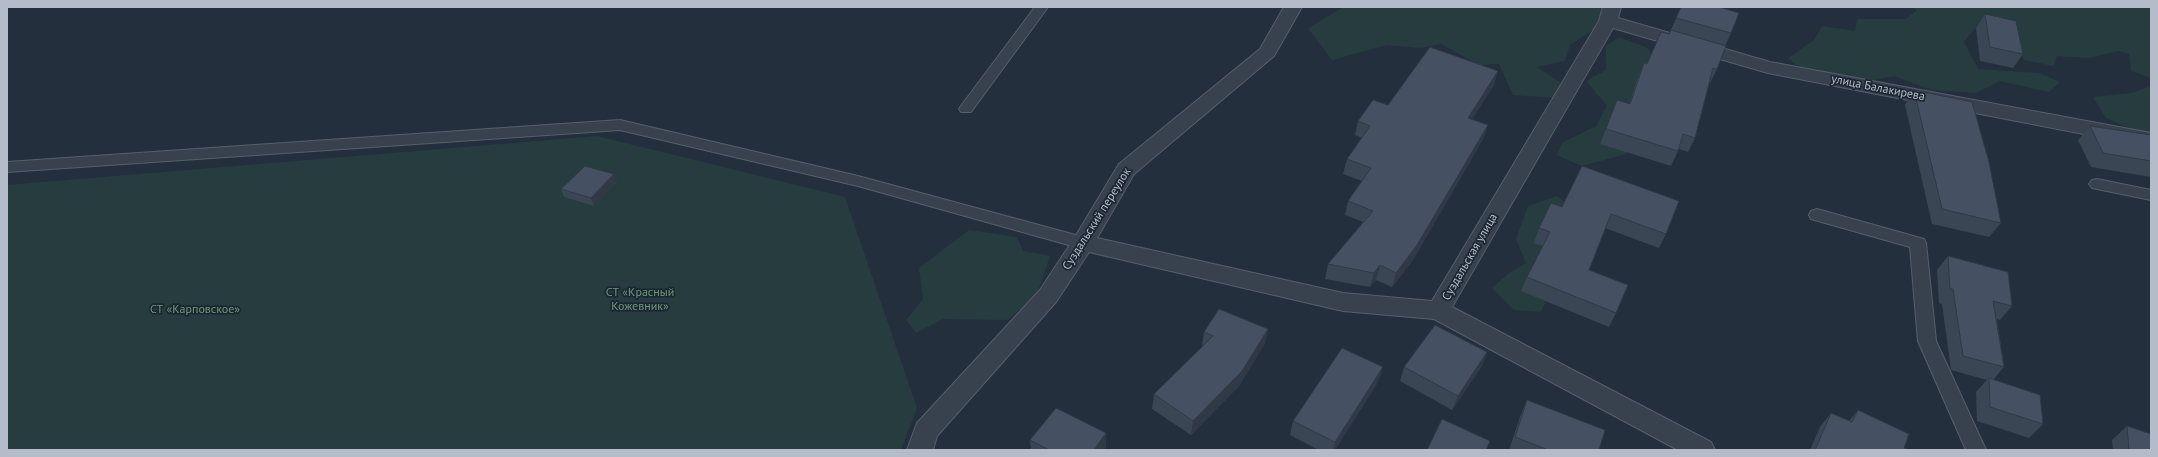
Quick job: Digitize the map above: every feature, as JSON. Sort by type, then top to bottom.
[{"type":"street","name":"Суздальский переулок","points":[[920,450],[926,432],[1048,296],[1083,243],[1126,169],[1266,52],[1293,7]]},
{"type":"street","name":"улица Балакирева","points":[[1610,14],[1768,67],[2151,140]]},
{"type":"street","name":"Суздальская улица","points":[[1610,14],[1438,310],[1702,450]]},
{"type":"street","points":[[1083,243],[1343,302],[1438,310]]},
{"type":"lane","points":[[966,109],[1042,7]]},
{"type":"lane","points":[[7,167],[620,125],[858,181],[1083,243]]},
{"type":"lane","points":[[2097,184],[2151,195]]},
{"type":"lane","points":[[1817,215],[1918,243],[1928,341],[1976,450]]},
{"type":"green space","points":[[1344,7],[1611,7],[1618,13],[1570,45],[1565,61],[1537,67],[1564,85],[1555,98],[1513,95],[1499,64],[1479,65],[1441,44],[1420,48],[1387,45],[1332,60],[1308,28]]},
{"type":"green space","points":[[1912,7],[2151,7],[2151,78],[2131,71],[2129,54],[2119,51],[2088,58],[2057,56],[2054,66],[2024,60],[2010,34],[1977,26],[1964,42],[1978,69],[2039,73],[2060,82],[2049,92],[2000,81],[1976,93],[1931,90],[1894,76],[1856,83],[1803,71],[1788,58],[1814,40],[1822,26],[1855,31],[1857,19],[1906,19],[1917,10]]},
{"type":"green space","points":[[1619,37],[1648,48],[1661,70],[1626,139],[1626,154],[1581,166],[1557,155],[1562,143],[1596,126],[1607,106],[1586,81],[1606,70],[1606,46]]},
{"type":"green space","points":[[2151,86],[2151,132],[2145,135],[2106,118],[2093,97],[2132,93]]},
{"type":"green space","points":[[597,136],[845,197],[917,408],[901,450],[7,450],[7,185]]},
{"type":"green space","points":[[1557,196],[1573,208],[1549,294],[1541,312],[1514,310],[1492,288],[1509,273],[1526,263],[1516,239],[1528,206]]},
{"type":"green space","points":[[969,230],[1017,237],[1023,251],[1050,256],[1036,297],[1007,320],[943,319],[916,333],[906,320],[923,299],[919,268]]},
{"type":"building","points":[[1681,7],[1719,7],[1739,13],[1731,33],[1676,18]]},
{"type":"building","points":[[1985,14],[2016,21],[2023,54],[1990,47]]},
{"type":"building","points":[[1671,30],[1726,46],[1717,69],[1713,68],[1695,138],[1683,134],[1678,151],[1606,129],[1617,100],[1630,104],[1644,63],[1647,64],[1661,32],[1669,34]]},
{"type":"building","points":[[1430,47],[1498,71],[1468,118],[1488,125],[1417,245],[1396,273],[1380,265],[1374,273],[1328,264],[1373,211],[1348,201],[1371,168],[1347,159],[1370,126],[1358,121],[1373,100],[1388,105]]},
{"type":"building","points":[[1914,90],[1972,102],[1989,162],[2001,223],[1942,209]]},
{"type":"building","points":[[2090,126],[2151,135],[2151,161],[2103,153]]},
{"type":"building","points":[[585,166],[614,174],[591,198],[561,189]]},
{"type":"building","points":[[1582,166],[1679,201],[1666,234],[1611,214],[1589,270],[1628,285],[1616,313],[1527,277],[1550,232],[1539,228],[1551,203],[1562,207]]},
{"type":"building","points":[[1948,256],[2008,272],[2012,306],[1993,301],[2004,367],[1963,356],[1953,289],[1950,289]]},
{"type":"building","points":[[1219,309],[1268,329],[1242,371],[1193,421],[1154,394],[1213,336],[1204,332]]},
{"type":"building","points":[[1435,325],[1487,352],[1458,396],[1404,367]]},
{"type":"building","points":[[1342,348],[1383,367],[1335,442],[1293,421]]},
{"type":"building","points":[[1989,378],[2040,395],[2043,424],[1990,407]]},
{"type":"building","points":[[1527,400],[1605,430],[1599,450],[1546,450],[1515,437]]},
{"type":"building","points":[[1056,408],[1106,433],[1094,450],[1049,450],[1030,440]]},
{"type":"building","points":[[1858,410],[1909,434],[1904,448],[1909,450],[1815,450],[1831,413],[1852,422]]},
{"type":"building","points":[[1442,419],[1490,441],[1486,450],[1427,450]]},
{"type":"building","points":[[2127,426],[2151,434],[2151,450],[2129,450]]},
{"type":"park label","name":"СТ «Красный Кожевник»","points":[[640,300]]},
{"type":"park label","name":"СТ «Карповское»","points":[[195,310]]}]
